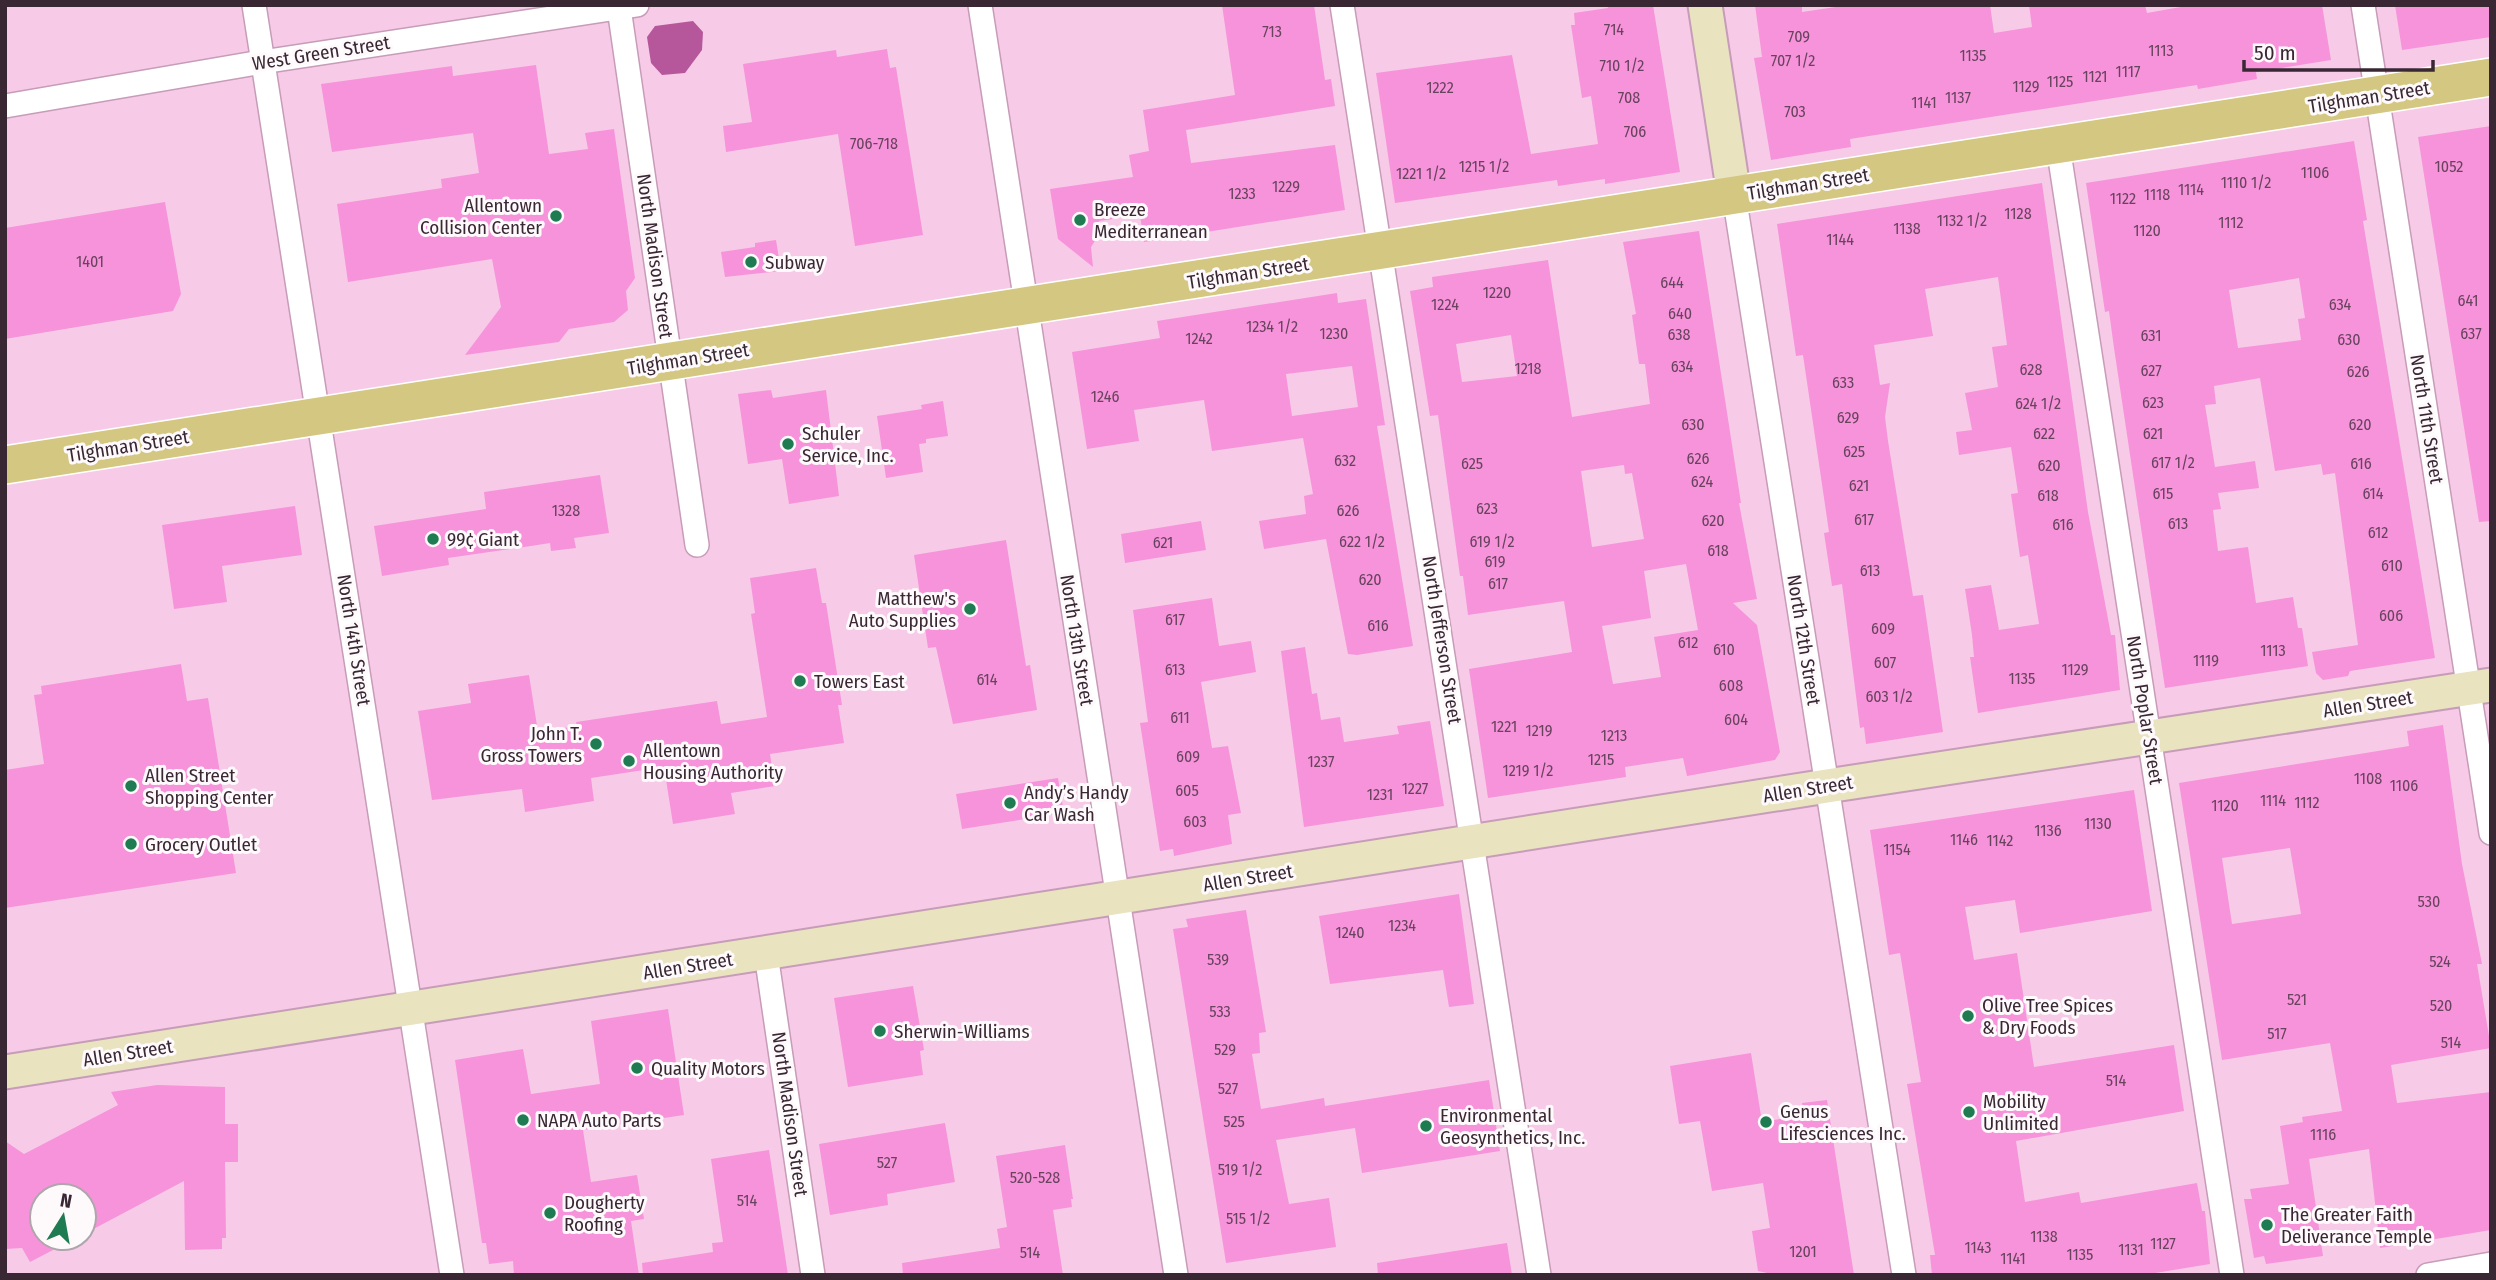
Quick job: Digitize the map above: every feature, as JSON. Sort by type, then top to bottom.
[{"type":"main road","name":"Tilghman Street","points":[[5,465],[2491,77]]},
{"type":"street","name":"North 14th Street","points":[[254,5],[452,1275]]},
{"type":"street","name":"North 13th Street","points":[[980,5],[1176,1275]]},
{"type":"street","name":"North Jefferson Street","points":[[1342,5],[1539,1275]]},
{"type":"street","name":"North 12th Street","points":[[1705,5],[1904,1275]]},
{"type":"street","name":"North 11th Street","points":[[2363,5],[2479,687],[2491,833]]},
{"type":"street","name":"West Green Street","points":[[5,106],[262,62],[628,7]]},
{"type":"street","name":"North Madison Street","points":[[628,7],[671,362],[697,545]]},
{"type":"street","name":"North Poplar Street","points":[[2058,146],[2232,1275]]},
{"type":"street","name":"Allen Street","points":[[5,1072],[1827,786],[2479,687]]},
{"type":"street","name":"North Madison Street","points":[[766,954],[813,1275]]},
{"type":"street","points":[[2428,1275],[2491,1264]]},
{"type":"shaded area","points":[[693,21],[703,32],[702,50],[685,73],[662,75],[651,63],[647,37],[655,26]]},
{"type":"building","points":[[1222,5],[1314,5],[1325,80],[1331,79],[1335,106],[1186,130],[1191,163],[1335,145],[1345,210],[1144,242],[1140,215],[1099,221],[1100,233],[1091,247],[1093,267],[1058,239],[1050,189],[1133,177],[1129,155],[1149,151],[1143,110],[1235,95]]},
{"type":"building","points":[[1607,5],[1653,5],[1680,172],[1605,184],[1605,179],[1558,186],[1557,180],[1395,203],[1376,73],[1512,55],[1531,154],[1598,144],[1591,96],[1582,98],[1571,25],[1575,25],[1574,13],[1608,8]]},
{"type":"building","points":[[1755,5],[1802,5],[1802,12],[1849,5],[1990,5],[1994,33],[2032,27],[2029,5],[2145,5],[2147,13],[2192,5],[2322,5],[2331,60],[2256,72],[2257,79],[2198,89],[2197,85],[1850,139],[1851,147],[1771,160],[1754,58],[1762,57]]},
{"type":"building","points":[[2395,5],[2491,5],[2491,37],[2402,50]]},
{"type":"building","points":[[887,49],[890,68],[896,67],[923,235],[855,246],[838,134],[726,152],[723,126],[752,122],[743,64],[836,50],[837,57]]},
{"type":"building","points":[[536,65],[549,154],[588,149],[585,133],[614,129],[635,278],[626,291],[628,310],[614,322],[569,329],[559,342],[465,355],[501,307],[492,259],[348,282],[337,204],[442,188],[441,179],[479,173],[473,133],[332,152],[321,84],[452,66],[453,76]]},
{"type":"building","points":[[2491,126],[2491,521],[2479,522],[2418,137]]},
{"type":"building","points":[[2354,141],[2367,220],[2363,221],[2435,658],[2350,671],[2348,676],[2323,680],[2316,673],[2312,652],[2358,645],[2335,473],[2323,475],[2321,464],[2275,471],[2260,378],[2214,386],[2216,404],[2205,405],[2215,467],[2255,461],[2259,488],[2218,493],[2221,509],[2213,510],[2218,551],[2248,547],[2256,603],[2293,597],[2298,628],[2302,628],[2308,666],[2165,688],[2109,311],[2105,312],[2086,183]],"holes":[[[2299,278],[2305,318],[2298,319],[2301,340],[2238,348],[2229,290]]]},
{"type":"building","points":[[2042,183],[2088,512],[2111,635],[2115,635],[2120,690],[1978,713],[1970,657],[1974,657],[1972,635],[1965,589],[1991,585],[1999,630],[2039,624],[2028,555],[2020,557],[2011,494],[2018,493],[2011,447],[1959,455],[1956,432],[1972,430],[1965,393],[1998,387],[1992,347],[2007,345],[1998,277],[1925,289],[1933,336],[1874,345],[1880,385],[1890,383],[1885,417],[1888,441],[1913,596],[1923,595],[1943,732],[1866,744],[1864,727],[1860,728],[1842,584],[1832,586],[1824,533],[1829,532],[1803,355],[1796,356],[1777,224]]},
{"type":"building","points":[[165,202],[181,294],[173,311],[5,339],[5,228]]},
{"type":"building","points":[[1699,231],[1739,503],[1757,599],[1733,603],[1757,625],[1780,752],[1775,760],[1687,776],[1683,758],[1625,767],[1626,777],[1488,798],[1469,669],[1572,652],[1564,601],[1468,615],[1463,576],[1460,576],[1438,415],[1430,416],[1410,291],[1433,287],[1432,277],[1548,260],[1572,417],[1650,404],[1645,364],[1639,364],[1632,315],[1636,314],[1623,242]],"holes":[[[1511,335],[1517,376],[1462,382],[1456,344]],[[1624,465],[1625,474],[1632,473],[1644,539],[1592,547],[1581,471]],[[1686,564],[1698,630],[1654,637],[1661,677],[1613,684],[1602,626],[1651,618],[1644,571]]]},
{"type":"building","name":"Subway","points":[[776,240],[781,271],[725,277],[721,252],[755,247],[755,243]]},
{"type":"building","points":[[1337,293],[1338,303],[1366,299],[1385,425],[1377,426],[1413,646],[1348,654],[1326,539],[1264,549],[1259,521],[1306,514],[1304,496],[1313,494],[1303,438],[1212,451],[1204,400],[1134,410],[1139,441],[1087,449],[1072,352],[1160,338],[1157,321]],"holes":[[[1352,366],[1358,407],[1292,416],[1286,374]]]},
{"type":"building","name":"Schuler Service, Inc.","points":[[771,390],[773,398],[826,390],[839,496],[789,504],[782,459],[748,464],[738,394]]},
{"type":"building","points":[[943,401],[948,436],[926,439],[926,443],[919,444],[923,472],[886,478],[877,416],[922,409],[921,405]]},
{"type":"building","points":[[600,475],[609,533],[574,538],[576,548],[551,551],[550,543],[448,558],[449,565],[382,576],[374,526],[486,509],[484,492]]},
{"type":"building","points":[[295,506],[302,555],[222,566],[227,602],[174,609],[162,525]]},
{"type":"building","points":[[1201,521],[1206,550],[1125,563],[1121,534]]},
{"type":"building","points":[[1006,540],[1026,666],[1030,665],[1037,710],[953,724],[936,647],[928,648],[914,555]]},
{"type":"building","name":"John T. Gross Towers","points":[[816,568],[822,603],[826,603],[842,705],[838,705],[844,743],[770,754],[775,786],[731,793],[735,814],[673,824],[664,767],[591,778],[594,801],[525,812],[522,789],[432,800],[418,711],[471,703],[468,684],[529,675],[538,732],[577,726],[576,722],[717,701],[721,724],[767,717],[751,614],[755,613],[750,578]]},
{"type":"building","points":[[1212,598],[1219,646],[1251,641],[1256,672],[1201,682],[1212,748],[1228,746],[1241,813],[1228,815],[1232,844],[1174,856],[1173,849],[1160,851],[1140,723],[1148,722],[1133,610]]},
{"type":"building","points":[[1305,647],[1312,694],[1317,693],[1321,720],[1340,717],[1344,742],[1399,734],[1397,726],[1430,721],[1444,806],[1304,827],[1281,651]]},
{"type":"building","name":"Allen Street Shopping Center","points":[[181,664],[187,701],[208,698],[236,873],[5,908],[5,770],[44,764],[34,695],[42,694],[41,686]]},
{"type":"building","points":[[2443,725],[2462,864],[2482,964],[2477,964],[2491,1048],[2391,1065],[2397,1103],[2491,1092],[2491,1230],[2380,1248],[2369,1149],[2309,1159],[2323,1256],[2266,1264],[2264,1256],[2254,1258],[2244,1199],[2252,1199],[2250,1189],[2289,1184],[2280,1126],[2303,1122],[2302,1117],[2342,1111],[2330,1043],[2222,1060],[2179,783],[2409,746],[2407,731]],"holes":[[[2290,848],[2301,914],[2232,924],[2222,858]]]},
{"type":"building","name":"Andy’s Handy Car Wash","points":[[1058,778],[1064,813],[962,829],[956,794]]},
{"type":"building","points":[[2134,790],[2152,911],[2020,933],[2015,900],[1965,907],[1974,960],[2017,953],[2034,1067],[2174,1045],[2184,1111],[2016,1141],[2025,1202],[2079,1192],[2081,1203],[2197,1183],[2202,1211],[2205,1211],[2210,1264],[2143,1275],[1932,1275],[1930,1255],[1935,1255],[1907,1084],[1921,1082],[1900,953],[1889,955],[1870,830]]},
{"type":"building","points":[[1459,894],[1474,1004],[1449,1007],[1443,970],[1330,984],[1319,916]]},
{"type":"building","points":[[1246,910],[1266,1032],[1259,1033],[1260,1053],[1252,1054],[1261,1109],[1324,1098],[1325,1106],[1489,1080],[1500,1151],[1362,1173],[1355,1128],[1276,1140],[1289,1204],[1329,1198],[1336,1247],[1226,1263],[1173,929],[1188,927],[1186,919]]},
{"type":"building","name":"Sherwin-Williams","points":[[913,986],[924,1050],[920,1051],[923,1075],[848,1087],[834,998]]},
{"type":"building","points":[[668,1009],[684,1115],[583,1130],[591,1182],[637,1175],[644,1219],[631,1221],[639,1275],[514,1275],[513,1261],[489,1264],[486,1243],[482,1243],[455,1060],[523,1049],[531,1094],[600,1084],[591,1021]]},
{"type":"building","name":"Genus Lifesciences Inc.","points":[[1751,1053],[1762,1122],[1804,1115],[1802,1103],[1827,1100],[1854,1275],[1776,1275],[1758,1271],[1752,1231],[1770,1228],[1763,1183],[1712,1191],[1700,1121],[1679,1124],[1670,1066]]},
{"type":"building","points":[[157,1085],[225,1087],[225,1124],[238,1124],[238,1162],[225,1162],[226,1238],[222,1238],[222,1249],[185,1250],[184,1181],[98,1227],[98,1182],[28,1182],[28,1252],[49,1252],[30,1262],[22,1248],[5,1249],[5,1141],[24,1154],[118,1105],[111,1092]]},
{"type":"building","points":[[945,1123],[955,1182],[887,1194],[888,1205],[830,1215],[819,1144]]},
{"type":"building","points":[[1065,1145],[1072,1207],[1053,1210],[1063,1275],[903,1275],[902,1263],[1000,1248],[997,1229],[1007,1227],[996,1156]]},
{"type":"building","points":[[769,1150],[788,1275],[643,1275],[642,1263],[713,1252],[712,1243],[723,1242],[711,1159]]},
{"type":"building","points":[[1507,1243],[1512,1275],[1378,1275],[1377,1263]]},
{"type":"place","name":"Allentown Collision Center","points":[[556,216]]},
{"type":"place","name":"Breeze Mediterranean","points":[[1080,220]]},
{"type":"place","name":"Subway","points":[[751,262]]},
{"type":"place","name":"Schuler Service, Inc.","points":[[788,444]]},
{"type":"place","name":"99¢ Giant","points":[[433,539]]},
{"type":"place","name":"Matthew's Auto Supplies","points":[[970,609]]},
{"type":"place","name":"Towers East","points":[[800,681]]},
{"type":"place","name":"John T. Gross Towers","points":[[596,744]]},
{"type":"place","name":"Allentown Housing Authority","points":[[629,761]]},
{"type":"place","name":"Allen Street Shopping Center","points":[[131,786]]},
{"type":"place","name":"Andy’s Handy Car Wash","points":[[1010,803]]},
{"type":"place","name":"Grocery Outlet","points":[[131,844]]},
{"type":"place","name":"Olive Tree Spices & Dry Foods","points":[[1968,1016]]},
{"type":"place","name":"Sherwin-Williams","points":[[880,1031]]},
{"type":"place","name":"Quality Motors","points":[[637,1068]]},
{"type":"place","name":"Mobility Unlimited","points":[[1969,1112]]},
{"type":"place","name":"NAPA Auto Parts","points":[[523,1120]]},
{"type":"place","name":"Genus Lifesciences Inc.","points":[[1766,1122]]},
{"type":"place","name":"Environmental Geosynthetics, Inc.","points":[[1426,1126]]},
{"type":"place","name":"Dougherty Roofing","points":[[550,1213]]},
{"type":"place","name":"The Greater Faith Deliverance Temple","points":[[2267,1225]]}]
